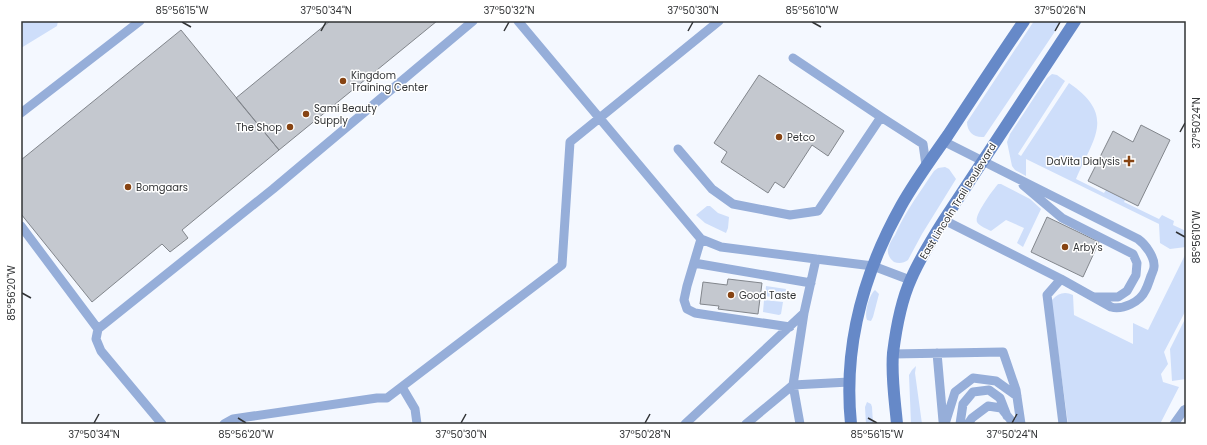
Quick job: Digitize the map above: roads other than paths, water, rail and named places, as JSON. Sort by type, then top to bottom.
[{"type":"street","points":[[851,424],[849,382],[854,330],[860,304],[873,266],[888,230],[926,165],[944,141],[1024,21]]},
{"type":"street","name":"East Lincoln Trail Boulevard","points":[[897,424],[893,385],[893,354],[902,305],[910,280],[924,251],[1075,21]]},
{"type":"lane","points":[[21,113],[140,21]]},
{"type":"lane","points":[[162,424],[101,351],[96,339],[98,329],[251,207],[474,21]]},
{"type":"lane","points":[[518,21],[701,239],[721,247],[873,266],[910,280]]},
{"type":"lane","points":[[225,424],[233,419],[377,398],[387,398],[562,265],[570,142],[719,21]]},
{"type":"lane","points":[[793,58],[923,144],[926,165]]},
{"type":"lane","points":[[678,149],[712,189],[733,204],[790,215],[818,211],[881,117]]},
{"type":"lane","points":[[944,141],[1138,239],[1143,242],[1148,249],[1153,260],[1154,267],[1145,292],[1127,306],[1118,309],[1111,307],[1061,279],[944,220]]},
{"type":"lane","points":[[1016,178],[1062,218],[1133,254],[1138,263],[1136,275],[1127,291],[1118,297],[1093,297]]},
{"type":"lane","points":[[21,226],[98,329]]},
{"type":"lane","points":[[701,239],[684,300],[687,309],[708,315],[790,327]]},
{"type":"lane","points":[[800,424],[793,385],[804,313],[816,259]]},
{"type":"lane","points":[[694,263],[810,283]]},
{"type":"lane","points":[[1061,279],[1047,296],[1063,424]]},
{"type":"lane","points":[[685,424],[804,313]]},
{"type":"lane","points":[[893,354],[1003,352],[1016,390],[1021,424]]},
{"type":"lane","points":[[937,353],[944,424]]},
{"type":"lane","points":[[944,424],[955,392],[973,378],[996,381],[1017,396]]},
{"type":"lane","points":[[746,424],[793,385],[849,382]]},
{"type":"lane","points":[[402,387],[414,409],[417,424]]},
{"type":"lane","points":[[960,424],[963,404],[973,392],[989,390],[1000,398],[1008,416]]},
{"type":"lane","points":[[968,424],[972,418],[988,406],[1001,408],[1014,424]]},
{"type":"lane","points":[[1174,424],[1186,409]]},
{"type":"place","name":"Kingdom Training Center","points":[[343,81]]},
{"type":"place","name":"Sami Beauty Supply","points":[[306,114]]},
{"type":"place","name":"The Shop","points":[[290,127]]},
{"type":"place","name":"Petco","points":[[779,137]]},
{"type":"place","name":"DaVita Dialysis","points":[[1129,161]]},
{"type":"place","name":"Bomgaars","points":[[128,187]]},
{"type":"place","name":"Arby's","points":[[1065,247]]},
{"type":"place","name":"Good Taste","points":[[731,295]]}]
